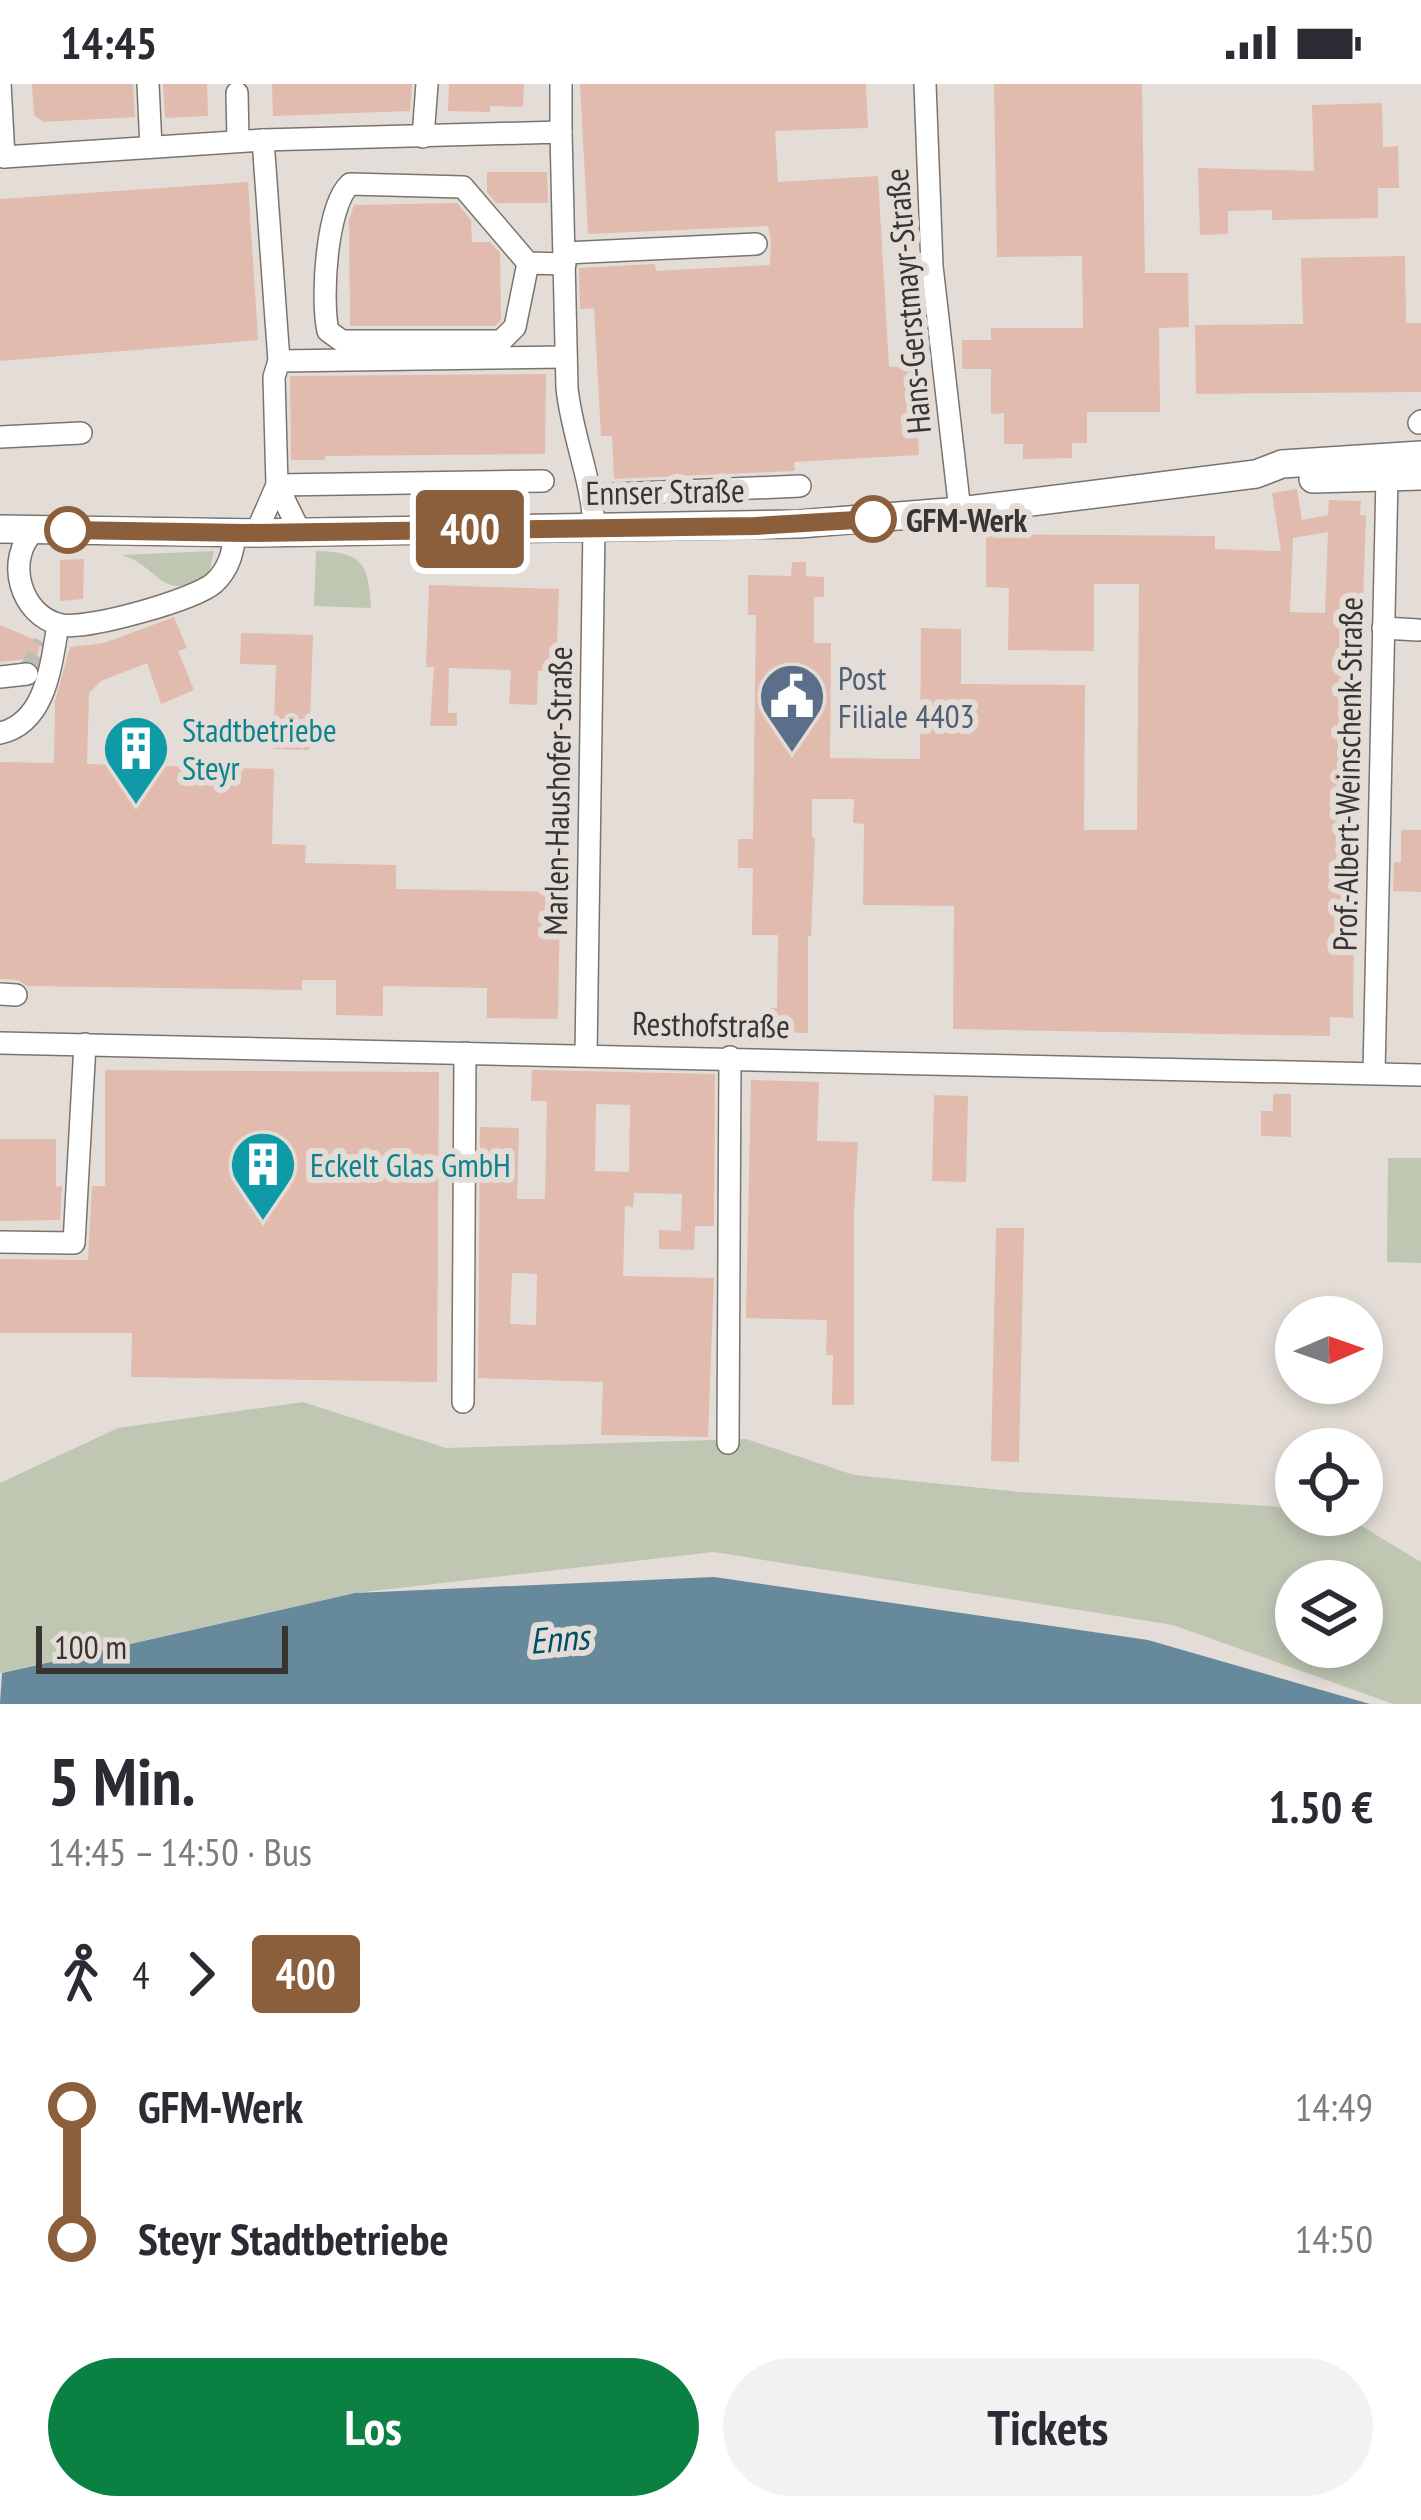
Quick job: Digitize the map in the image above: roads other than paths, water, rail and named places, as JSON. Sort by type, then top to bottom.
[{"type":"main road","name":"Ennser Straße","points":[[12,525],[300,532],[799,524],[960,511],[1256,474],[1282,464],[1421,455]]},
{"type":"main road","name":"Ennser Straße","points":[[1256,474],[1283,480],[1421,476]]},
{"type":"street","points":[[0,84],[2,160],[238,141],[561,132]]},
{"type":"street","points":[[148,84],[151,147]]},
{"type":"street","points":[[423,137],[427,84]]},
{"type":"street","name":"Marlen-Haushofer-Straße","points":[[561,84],[570,413],[593,495],[594,527],[586,1055]]},
{"type":"street","name":"Hans-Gerstmayr-Straße","points":[[925,84],[932,266],[960,511]]},
{"type":"street","points":[[237,92],[238,141]]},
{"type":"street","points":[[263,140],[279,362],[274,377],[277,484],[300,532]]},
{"type":"street","points":[[350,184],[463,187],[528,263],[515,327],[501,341],[342,341],[328,331],[332,226],[335,207],[350,184]]},
{"type":"street","points":[[528,263],[756,244]]},
{"type":"street","points":[[279,362],[566,357]]},
{"type":"street","points":[[4,440],[81,433]]},
{"type":"street","name":"Prof.-Albert-Weinschenk-Straße","points":[[1374,1073],[1387,478]]},
{"type":"street","points":[[277,484],[543,482]]},
{"type":"street","points":[[51,634],[193,596],[225,570],[277,484]]},
{"type":"street","points":[[593,495],[800,486]]},
{"type":"street","points":[[0,733],[16,730],[30,718],[42,695],[51,634],[8,568],[20,545],[12,525]]},
{"type":"street","points":[[1383,628],[1418,630]]},
{"type":"street","points":[[0,677],[27,674]]},
{"type":"street","name":"Resthofstraße","points":[[0,1043],[1421,1075]]},
{"type":"street","points":[[0,1242],[74,1243],[85,1044]]},
{"type":"street","points":[[463,1402],[465,1053]]},
{"type":"street","points":[[728,1443],[730,1058]]},
{"type":"water","name":"Enns","points":[[714,1577],[1148,1640],[1370,1704],[0,1704],[2,1673],[355,1593]]},
{"type":"tunnel","points":[[27,674],[44,643]]},
{"type":"place","name":"GFM-Werk","points":[[873,519]]},
{"type":"place","name":"Post Filiale 4403","points":[[792,755]]},
{"type":"place","name":"Stadtbetriebe Steyr","points":[[136,807]]},
{"type":"place","name":"Eckelt Glas GmbH","points":[[263,1223]]}]
